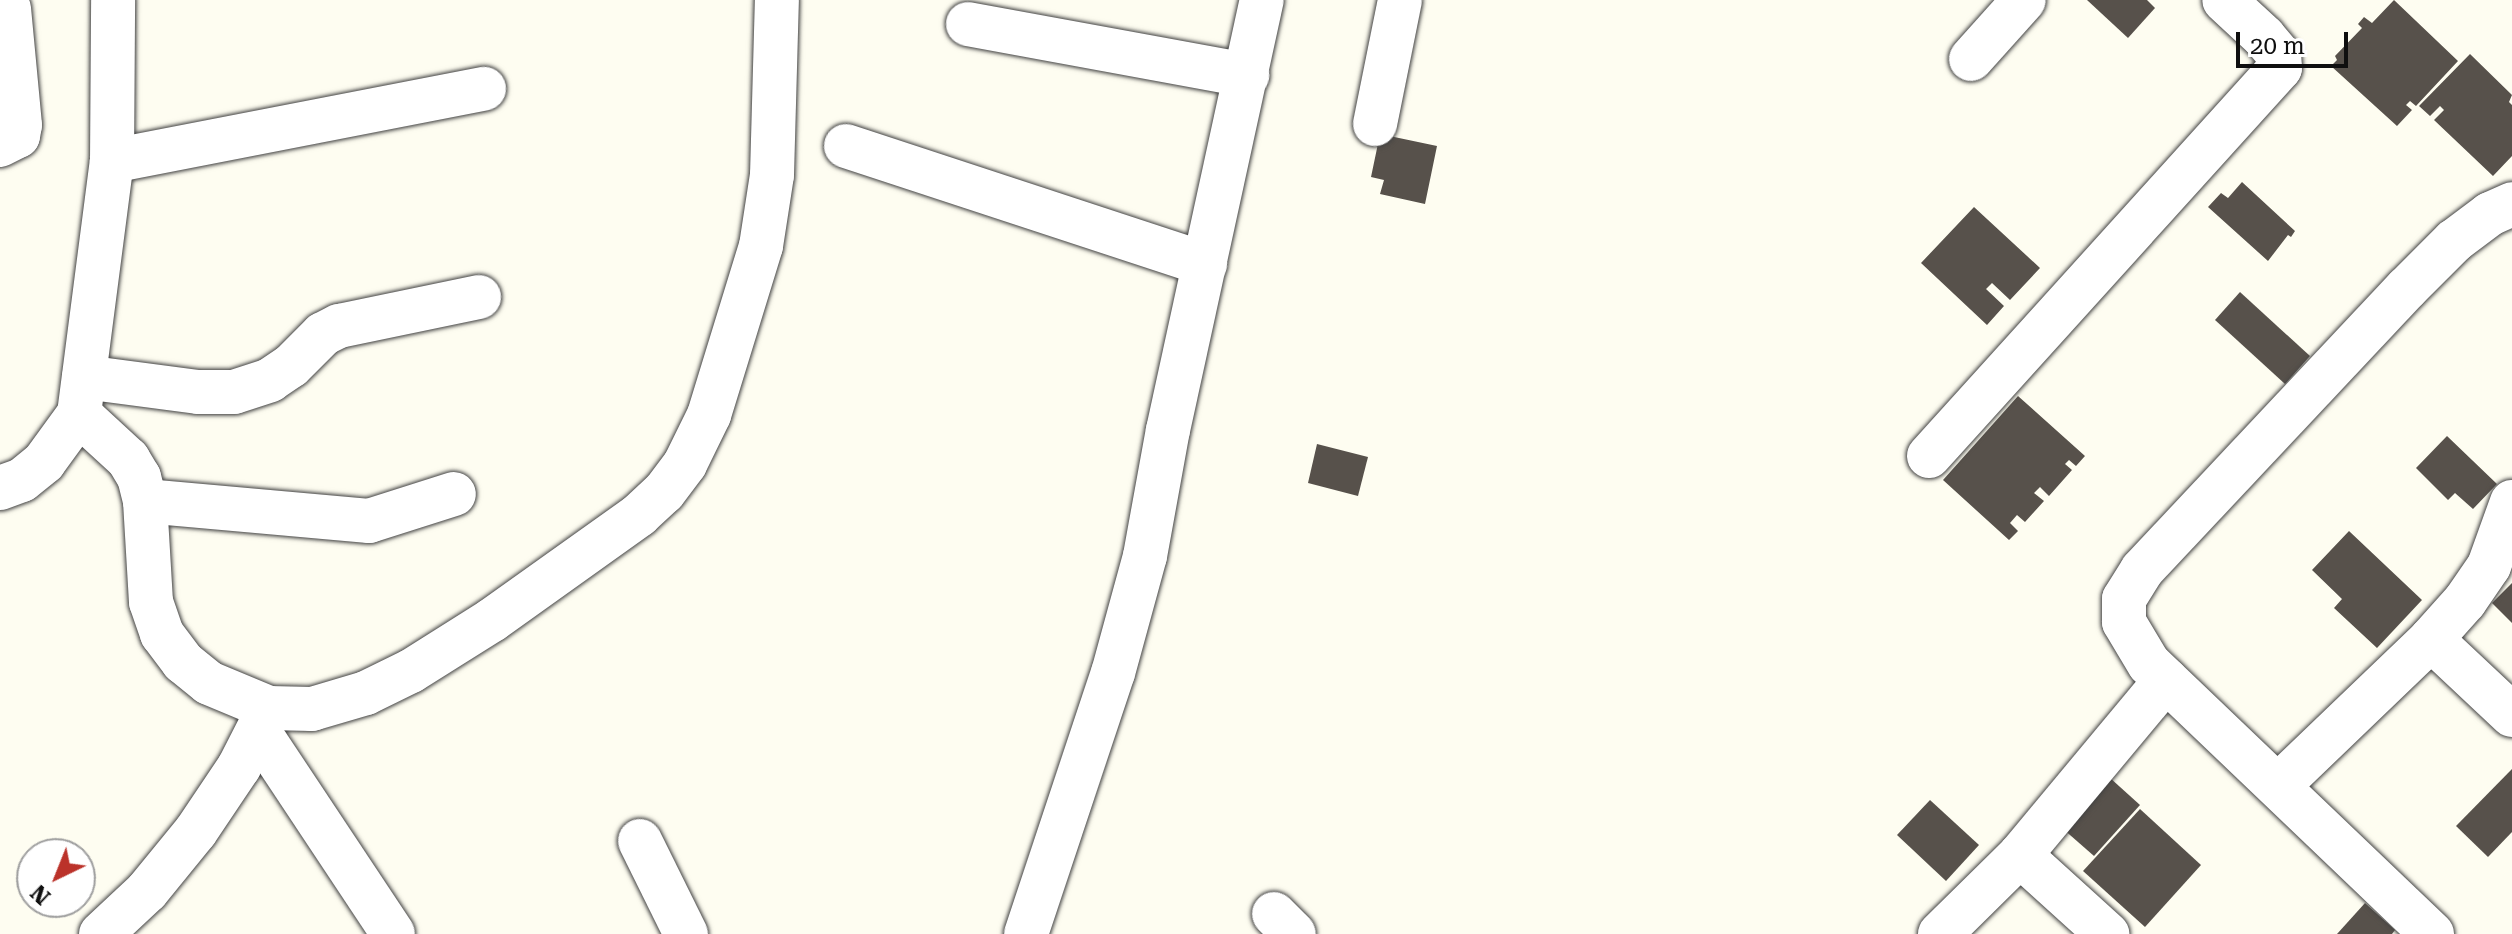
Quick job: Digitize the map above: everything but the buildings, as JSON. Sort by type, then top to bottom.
[{"type":"street","points":[[0,488],[22,480],[44,462],[82,396],[112,161],[113,0]]},
{"type":"street","points":[[101,934],[143,919],[264,720],[366,693],[411,671],[492,620],[639,515],[664,492],[685,464],[709,415],[748,298],[766,222],[772,175],[777,0]]},
{"type":"street","points":[[1026,934],[1113,673],[1134,599],[1262,0]]},
{"type":"street","points":[[1375,124],[1400,0]]},
{"type":"street","points":[[1971,59],[2024,0]]},
{"type":"street","points":[[1929,456],[2280,68],[2279,55],[2224,0]]},
{"type":"street","points":[[0,145],[18,136],[20,125],[9,9]]},
{"type":"street","points":[[968,24],[1247,75]]},
{"type":"street","points":[[112,161],[484,89]]},
{"type":"street","points":[[846,146],[1205,264]]},
{"type":"street","points":[[2432,934],[2142,654],[2124,622],[2124,599],[2142,570],[2454,241],[2490,214],[2512,204]]},
{"type":"street","points":[[82,396],[234,392],[254,387],[281,373],[323,334],[339,326],[479,297]]},
{"type":"street","points":[[82,396],[139,477],[145,501],[151,602],[162,634],[183,662],[264,720],[393,934]]},
{"type":"street","points":[[145,501],[369,521],[454,494]]},
{"type":"street","points":[[2279,785],[2431,639],[2465,601],[2489,566],[2512,502]]},
{"type":"street","points":[[2431,639],[2512,715]]},
{"type":"street","points":[[1940,934],[2020,855],[2166,680]]},
{"type":"street","points":[[640,841],[686,934]]},
{"type":"street","points":[[2020,855],[2107,934]]}]
